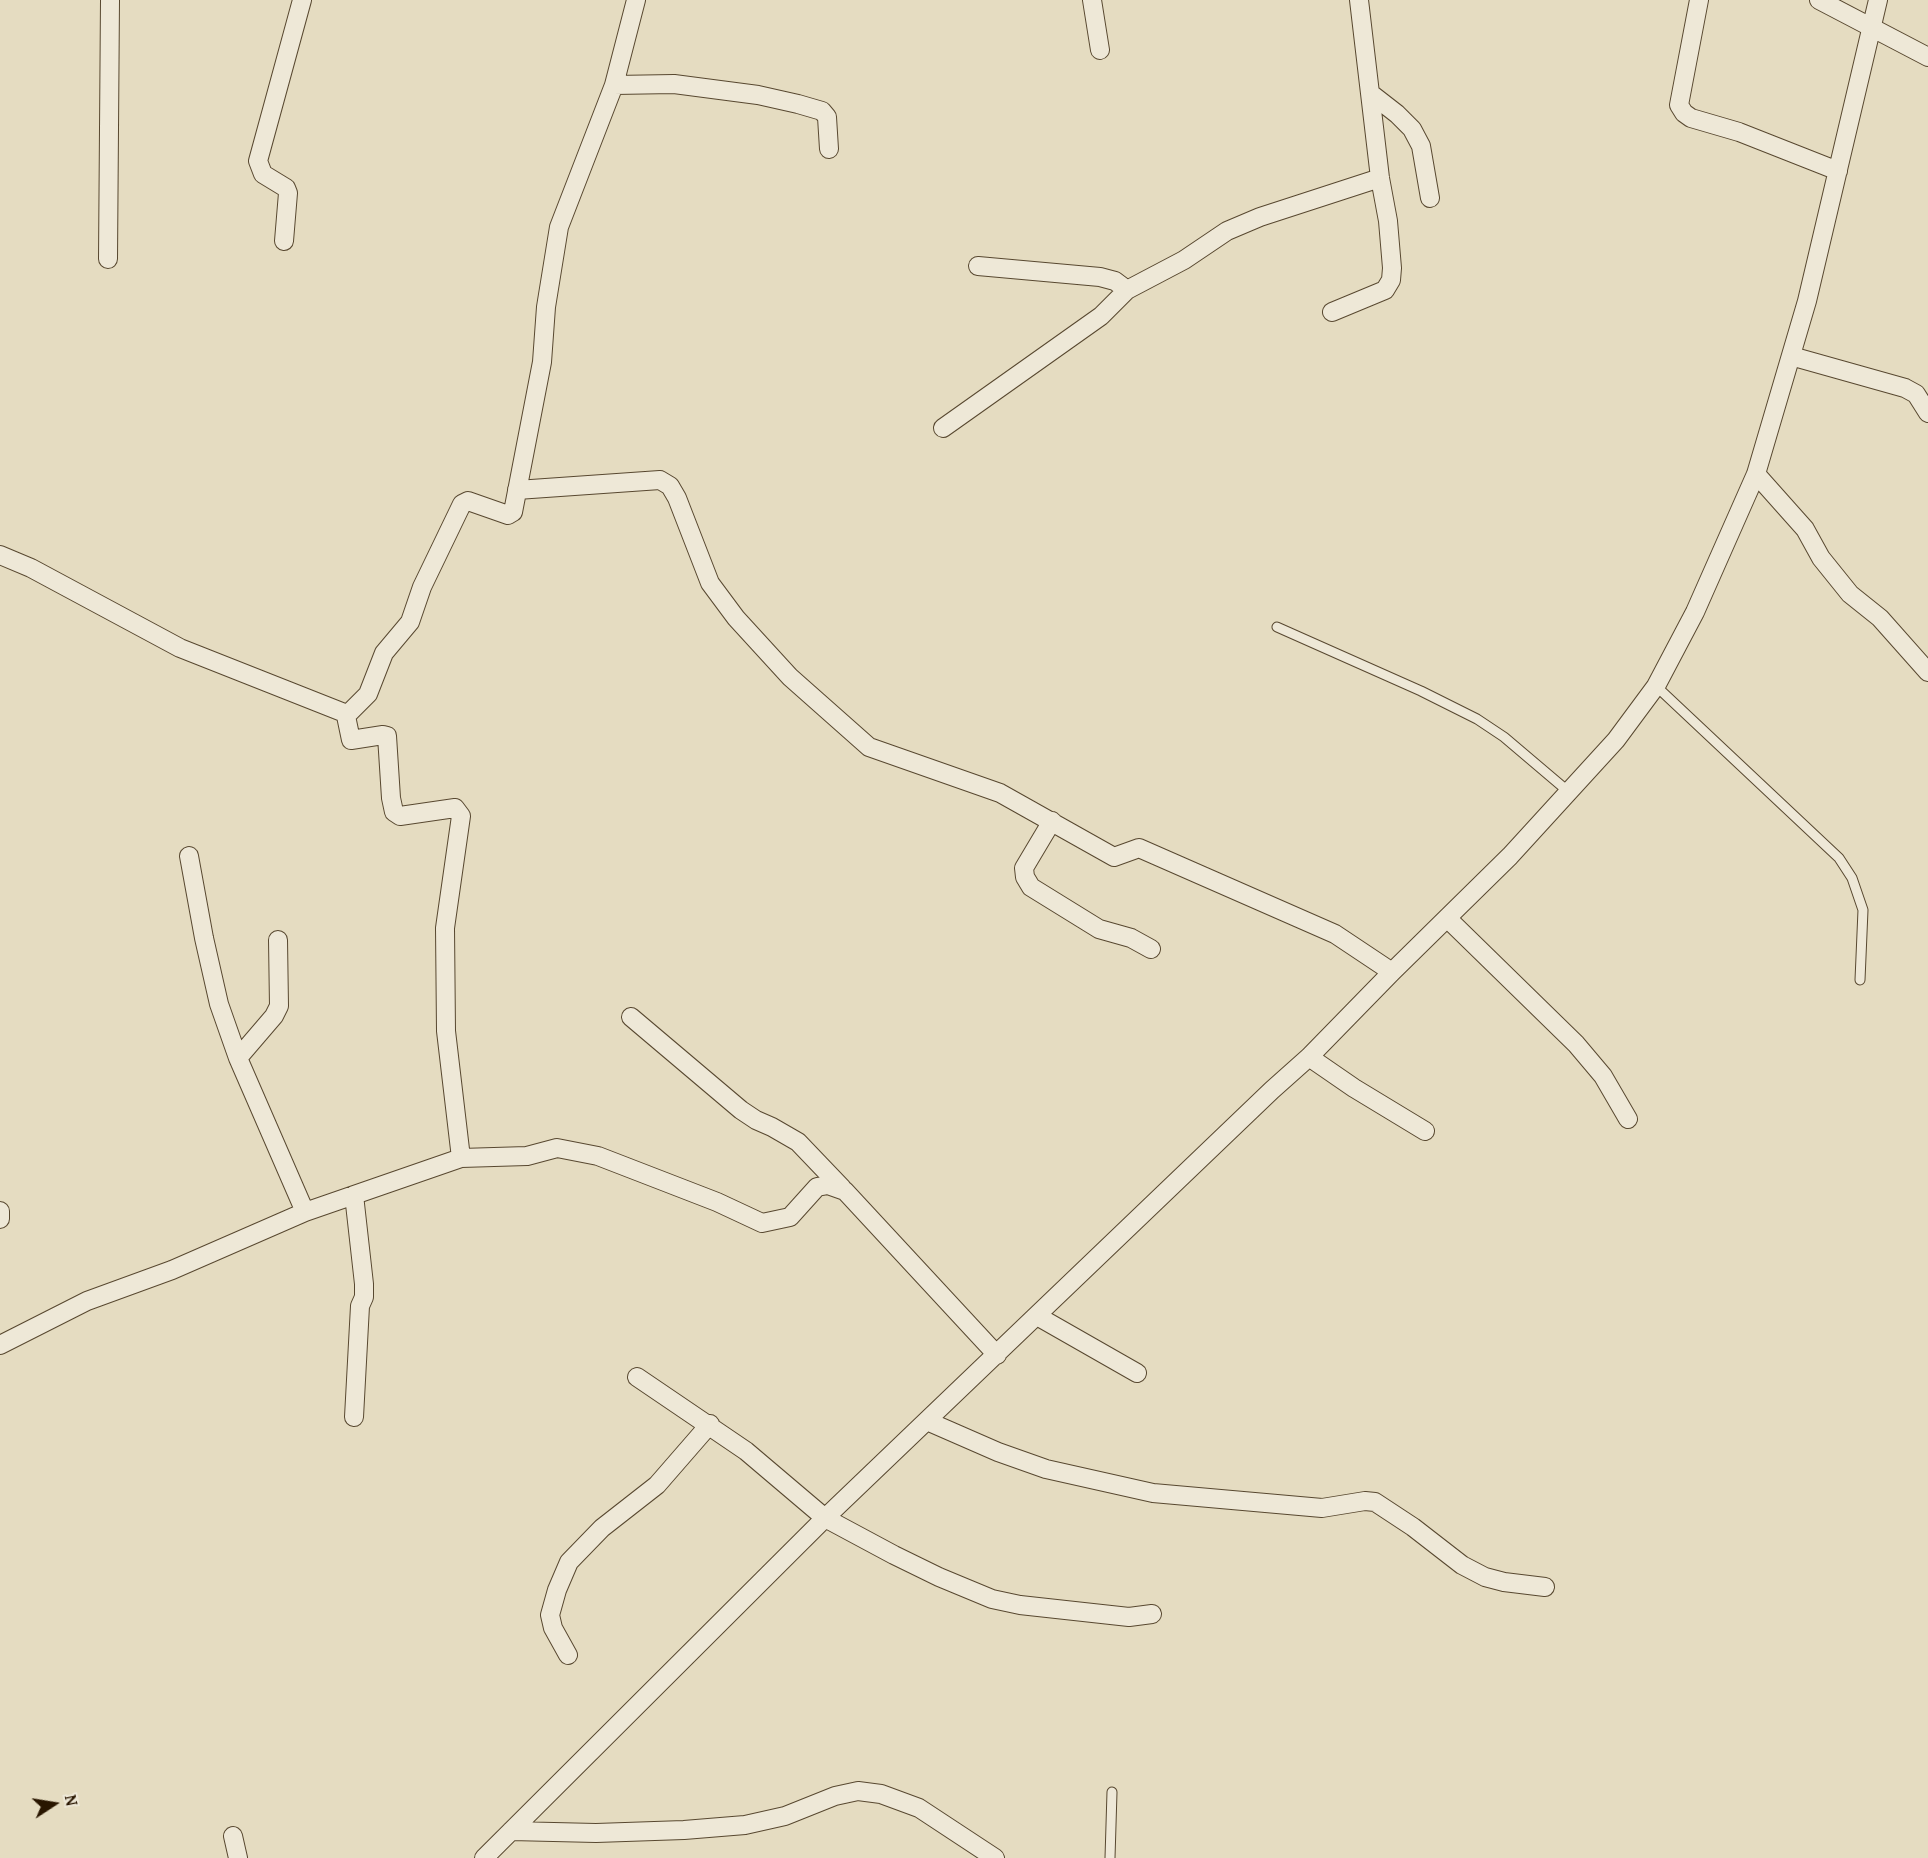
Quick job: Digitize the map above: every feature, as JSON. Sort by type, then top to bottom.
[{"type":"street","points":[[108,259],[110,0]]},
{"type":"street","points":[[284,241],[288,193],[286,188],[263,174],[258,161],[302,0]]},
{"type":"street","points":[[347,714],[368,694],[384,653],[410,622],[422,587],[462,504],[468,501],[508,514],[513,512],[542,362],[546,307],[559,227],[614,85],[636,0]]},
{"type":"street","points":[[1092,0],[1100,50]]},
{"type":"street","points":[[1332,312],[1384,290],[1390,280],[1392,268],[1359,0]]},
{"type":"street","points":[[1699,0],[1679,105],[1684,113],[1691,118],[1739,132],[1838,171]]},
{"type":"street","points":[[1819,0],[1928,57]]},
{"type":"street","points":[[484,1858],[825,1518],[1309,1057],[1510,856],[1616,741],[1656,686],[1695,612],[1756,474],[1807,302],[1878,0]]},
{"type":"street","points":[[614,85],[674,84],[758,95],[822,111],[826,117],[829,149]]},
{"type":"street","points":[[1370,93],[1412,129],[1421,146],[1430,198]]},
{"type":"street","points":[[943,428],[1101,316],[1127,290],[1184,260],[1227,231],[1260,217],[1380,178]]},
{"type":"street","points":[[978,266],[1100,277],[1115,281],[1127,290]]},
{"type":"street","points":[[1791,356],[1905,388],[1916,394],[1928,413]]},
{"type":"street","points":[[1756,474],[1805,529],[1821,558],[1850,594],[1880,618],[1928,672]]},
{"type":"street","points":[[517,490],[660,480],[670,486],[676,498],[710,583],[736,618],[790,677],[862,742],[878,751],[1000,793],[1114,857],[1139,848],[1335,934],[1392,972]]},
{"type":"street","points":[[0,555],[31,568],[180,648],[347,714]]},
{"type":"street","points":[[347,714],[351,740],[387,736],[394,812],[400,816],[455,808],[461,816],[446,928],[446,1031],[461,1158]]},
{"type":"street","points":[[1052,821],[1024,868],[1030,887],[1099,929],[1131,938],[1151,949]]},
{"type":"street","points":[[189,856],[219,1004],[238,1058],[305,1212]]},
{"type":"street","points":[[1447,918],[1576,1044],[1603,1076],[1628,1119]]},
{"type":"street","points":[[238,1058],[274,1016],[279,1006],[278,940]]},
{"type":"street","points":[[631,1017],[741,1110],[798,1142],[997,1355]]},
{"type":"street","points":[[1309,1057],[1354,1088],[1425,1131]]},
{"type":"street","points":[[0,1345],[87,1301],[172,1270],[305,1212],[461,1158],[527,1156],[557,1148],[598,1156],[717,1202],[762,1223],[790,1217],[817,1187],[828,1185],[845,1191]]},
{"type":"street","points":[[354,1195],[364,1284],[364,1297],[360,1306],[354,1417]]},
{"type":"street","points":[[0,1211],[0,1219]]},
{"type":"street","points":[[1037,1316],[1137,1373]]},
{"type":"street","points":[[637,1377],[710,1424],[746,1451],[825,1518],[894,1555],[992,1599],[1020,1605],[1111,1616],[1130,1617],[1152,1614]]},
{"type":"street","points":[[927,1421],[998,1452],[1046,1469],[1153,1493],[1322,1508],[1365,1501],[1374,1502],[1413,1527],[1462,1565],[1485,1577],[1504,1582],[1545,1587]]},
{"type":"street","points":[[568,1655],[553,1628],[550,1615],[557,1590],[569,1562],[602,1528],[657,1485],[710,1424]]},
{"type":"street","points":[[511,1831],[596,1833],[745,1825],[785,1816],[835,1796],[858,1791],[881,1794],[919,1808],[994,1858]]},
{"type":"street","points":[[233,1836],[238,1858]]},
{"type":"lane","points":[[1277,627],[1477,719],[1504,737],[1570,793]]},
{"type":"lane","points":[[1656,686],[1839,858],[1852,878],[1863,910],[1860,980]]},
{"type":"lane","points":[[1110,1858],[1112,1792]]}]
